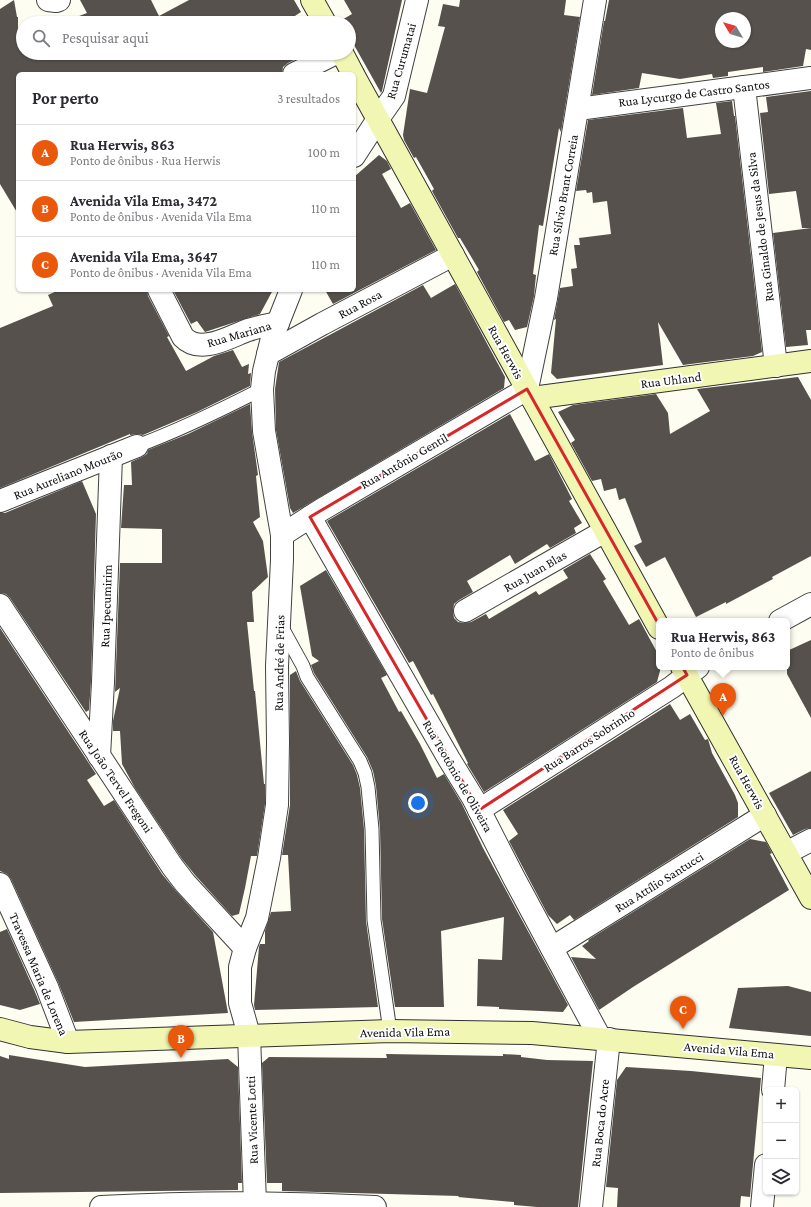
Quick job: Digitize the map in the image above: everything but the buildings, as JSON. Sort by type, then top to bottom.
[{"type":"main road","points":[[312,0],[321,16]]},
{"type":"main road","name":"Rua Herwis","points":[[346,60],[352,72]]},
{"type":"main road","name":"Rua Herwis","points":[[356,79],[656,623]]},
{"type":"main road","name":"Rua Uhland","points":[[529,394],[811,361]]},
{"type":"main road","name":"Rua Herwis","points":[[689,670],[765,815],[811,898]]},
{"type":"main road","name":"Avenida Vila Ema","points":[[0,1029],[30,1037],[68,1042],[390,1031],[532,1032],[811,1058]]},
{"type":"street","name":"Rua Curumatai","points":[[378,119],[394,96],[417,0]]},
{"type":"street","name":"Rua Sílvio Brant Correia","points":[[529,394],[578,109],[595,0]]},
{"type":"street","points":[[298,72],[322,60]]},
{"type":"street","name":"Rua Lycurgo de Castro Santos","points":[[578,109],[811,78]]},
{"type":"street","name":"Rua Ginaldo de Jesus da Silva","points":[[744,87],[776,366]]},
{"type":"street","points":[[356,153],[378,119]]},
{"type":"street","name":"Rua Rosa","points":[[268,354],[453,255]]},
{"type":"street","name":"Rua Mariana","points":[[160,292],[183,337],[192,344],[209,344],[278,322]]},
{"type":"street","name":"Rua André de Frias","points":[[249,1036],[240,1003],[240,967],[245,948],[257,918],[269,858],[277,806],[277,666],[280,625],[282,535],[264,431],[262,389],[272,338],[290,292]]},
{"type":"street","name":"Rua Antônio Gentil","points":[[282,535],[529,394]]},
{"type":"street","name":"Rua Aureliano Mourão","points":[[0,501],[137,446]]},
{"type":"street","name":"Rua Ipecumirim","points":[[99,756],[104,682],[111,456]]},
{"type":"street","name":"Rua Teotônio de Oliveira","points":[[310,518],[479,810],[552,948],[605,1039]]},
{"type":"street","name":"Rua Juan Blas","points":[[465,611],[605,531]]},
{"type":"street","points":[[785,618],[811,604]]},
{"type":"street","name":"Rua João Tervel Fregoni","points":[[0,605],[99,756],[185,883],[245,948]]},
{"type":"street","name":"Rua Barros Sobrinho","points":[[479,810],[672,687],[689,670]]},
{"type":"street","name":"Rua Attílio Santucci","points":[[552,948],[765,815]]},
{"type":"street","points":[[786,853],[811,840]]},
{"type":"street","name":"Travessa Maria de Lorena","points":[[0,884],[47,987],[68,1042]]},
{"type":"street","name":"Rua Vicente Lotti","points":[[249,1036],[255,1204]]},
{"type":"street","name":"Rua Boca do Acre","points":[[592,1207],[605,1039]]},
{"type":"street","points":[[773,1087],[776,1055]]},
{"type":"street","points":[[762,1207],[763,1195]]},
{"type":"street","points":[[101,1207],[255,1204],[376,1207]]},
{"type":"lane","points":[[137,446],[176,431],[262,389]]},
{"type":"lane","points":[[280,625],[307,677],[360,761],[365,773],[368,787],[372,829],[374,920],[390,1031]]},
{"type":"highlighted area","points":[[527,389],[687,675],[479,810],[310,517]]},
{"type":"place","name":"Rua Herwis, 863","points":[[723,716]]},
{"type":"place","name":"Avenida Vila Ema, 3647","points":[[683,1029]]},
{"type":"place","name":"Avenida Vila Ema, 3472","points":[[181,1058]]}]
